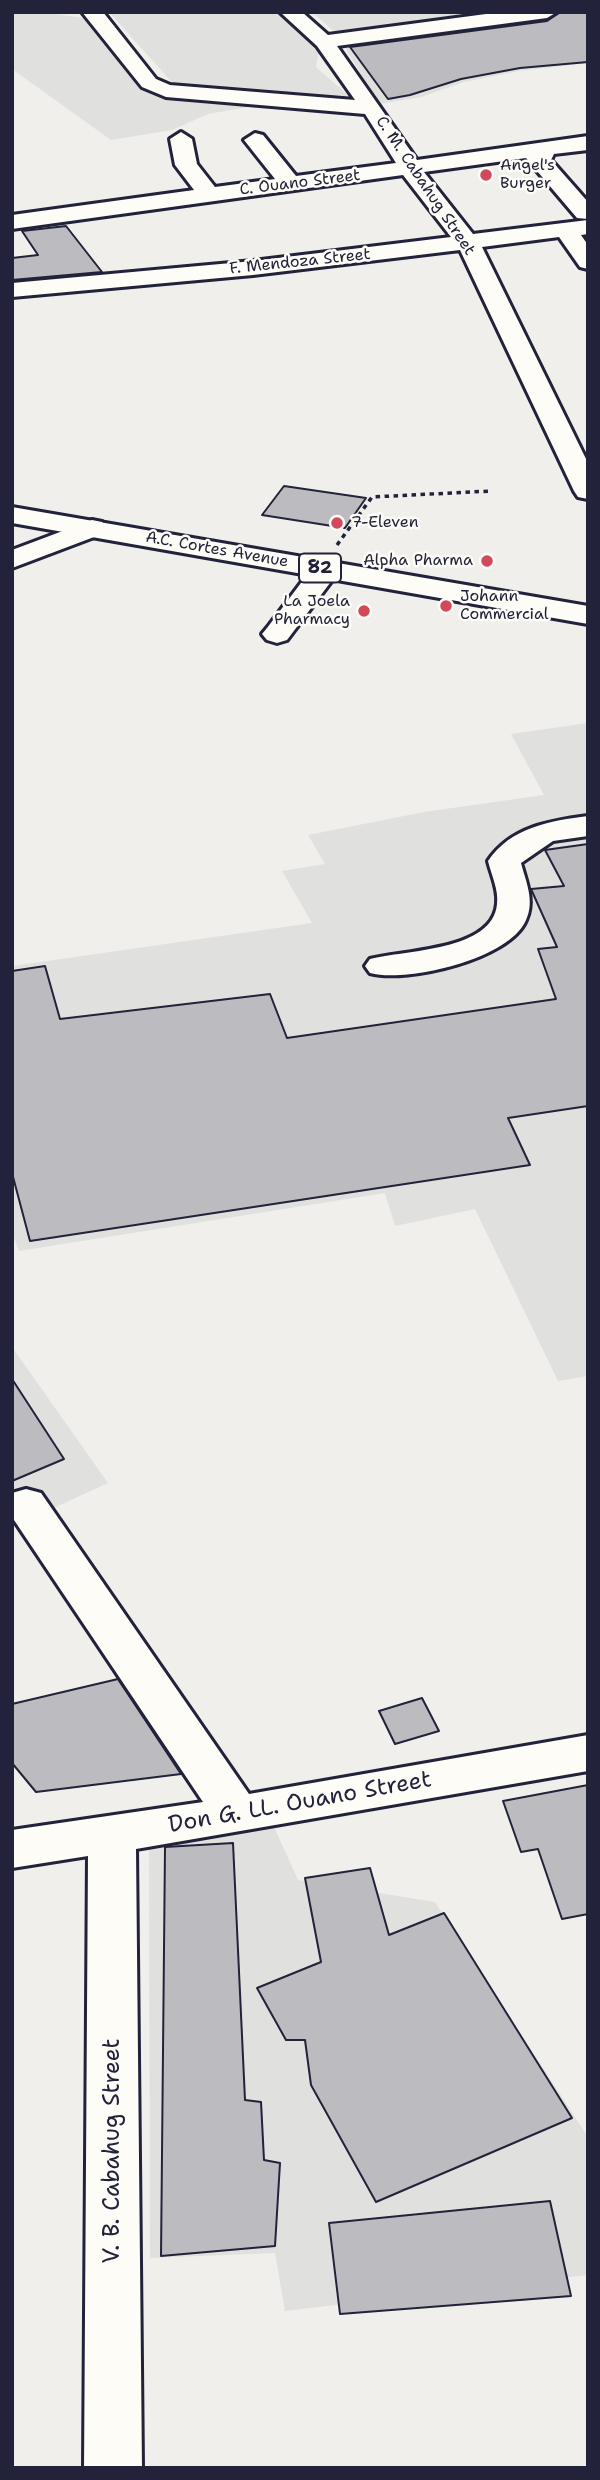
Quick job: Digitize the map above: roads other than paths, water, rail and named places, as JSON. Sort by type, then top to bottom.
[{"type":"street","points":[[92,12],[122,46],[149,83],[166,92],[372,108]]},
{"type":"street","name":"C. M. Cabahug Street","points":[[290,12],[324,41],[372,108],[410,169],[468,243],[579,448],[588,491]]},
{"type":"street","points":[[324,41],[547,12]]},
{"type":"street","points":[[181,139],[186,164],[209,194]]},
{"type":"street","points":[[255,140],[291,184]]},
{"type":"street","name":"C. Ouano Street","points":[[12,222],[533,153],[588,143]]},
{"type":"street","points":[[533,153],[580,223],[588,262]]},
{"type":"street","name":"F. Mendoza Street","points":[[12,290],[253,268],[468,243],[580,223]]},
{"type":"street","points":[[14,513],[528,592],[548,609]]},
{"type":"street","name":"A.C. Cortes Avenue","points":[[14,513],[92,528],[329,560],[548,609],[588,615]]},
{"type":"street","points":[[12,560],[92,528]]},
{"type":"street","points":[[277,634],[329,560]]},
{"type":"street","points":[[382,966],[476,949],[504,930],[514,905],[504,862],[522,842],[551,830],[588,825]]},
{"type":"street","points":[[26,1504],[237,1815]]},
{"type":"street","name":"Don G. LL. Ouano Street","points":[[12,1849],[237,1815],[588,1753]]},
{"type":"street","name":"V. B. Cabahug Street","points":[[112,1835],[113,2468]]},
{"type":"place","name":"Angel's Burger","points":[[486,175]]},
{"type":"place","name":"7-Eleven","points":[[337,523]]},
{"type":"place","name":"Alpha Pharma","points":[[487,561]]},
{"type":"place","name":"Johann Commercial","points":[[446,606]]},
{"type":"place","name":"La Joela Pharmacy","points":[[364,611]]}]
